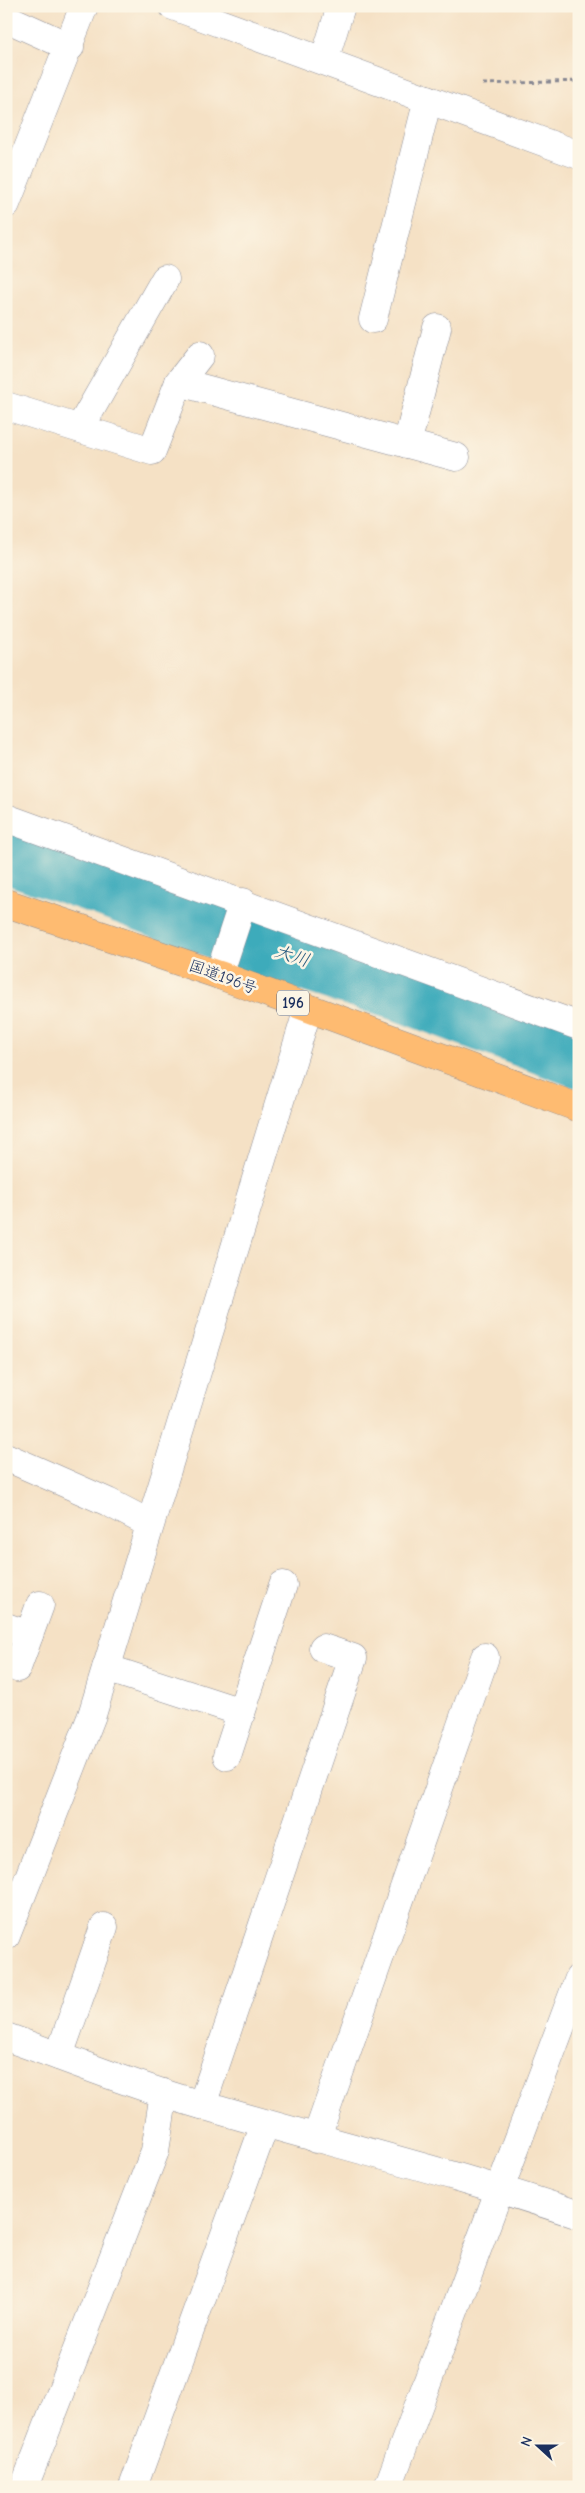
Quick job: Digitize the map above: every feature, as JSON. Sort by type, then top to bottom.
[{"type":"highway","name":"国道196号","points":[[6,902],[219,975],[579,1108]]},
{"type":"street","points":[[6,204],[13,169],[70,47],[84,6]]},
{"type":"street","points":[[173,6],[579,155]]},
{"type":"street","points":[[324,61],[340,6]]},
{"type":"street","points":[[6,18],[70,47]]},
{"type":"street","points":[[373,319],[428,99]]},
{"type":"street","points":[[80,428],[165,279]]},
{"type":"street","points":[[407,444],[437,328]]},
{"type":"street","points":[[6,406],[152,451],[179,382],[200,355]]},
{"type":"street","points":[[179,382],[456,458]]},
{"type":"street","points":[[6,818],[241,907],[579,1026]]},
{"type":"street","points":[[219,975],[241,907]]},
{"type":"street","points":[[6,1936],[92,1715],[308,1009]]},
{"type":"street","points":[[6,1457],[108,1502],[150,1524]]},
{"type":"street","points":[[227,1756],[283,1585]]},
{"type":"street","points":[[17,1668],[18,1631],[40,1605]]},
{"type":"street","points":[[202,2105],[353,1658],[323,1648]]},
{"type":"street","points":[[316,2139],[486,1657]]},
{"type":"street","points":[[106,1668],[241,1712]]},
{"type":"street","points":[[59,2056],[104,1927]]},
{"type":"street","points":[[388,2487],[579,1978]]},
{"type":"street","points":[[6,2037],[202,2105],[316,2139],[500,2188],[579,2215]]},
{"type":"street","points":[[24,2487],[155,2151],[164,2093]]},
{"type":"street","points":[[133,2487],[265,2124]]},
{"type":"path","points":[[479,84],[579,81]]},
{"type":"waterway","name":"大川","points":[[6,852],[105,886],[285,954],[408,993],[579,1057]]}]
